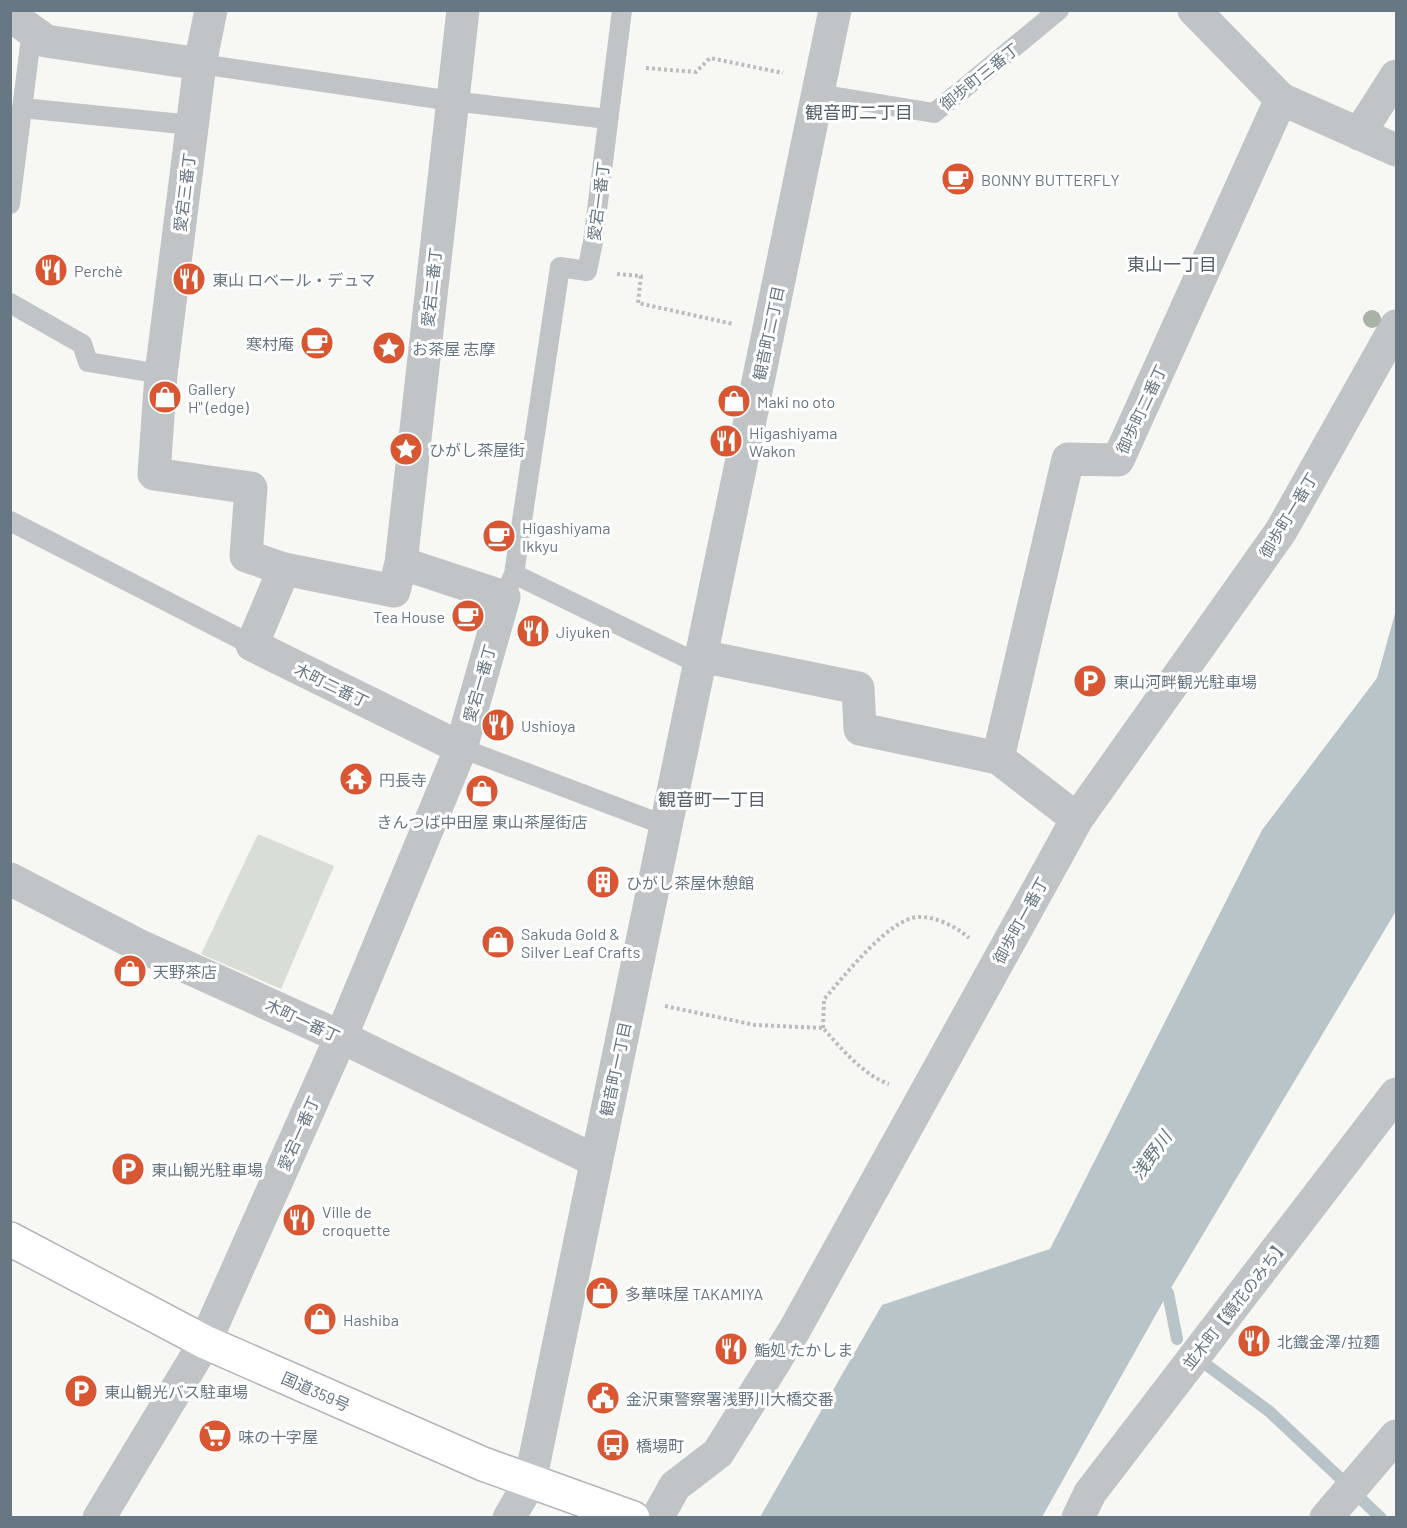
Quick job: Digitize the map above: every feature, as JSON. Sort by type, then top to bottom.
[{"type":"highway","name":"国道359号","points":[[10,1239],[205,1342],[530,1482],[633,1518]]},
{"type":"street","name":"愛宕三番丁","points":[[211,10],[200,64],[161,374],[154,474],[251,488],[246,556],[284,569]]},
{"type":"street","name":"愛宕二番丁","points":[[284,569],[394,591],[401,563],[463,10]]},
{"type":"street","name":"観音町二丁目","points":[[700,660],[836,10]]},
{"type":"street","points":[[1194,10],[1281,99],[1396,150]]},
{"type":"street","points":[[21,22],[46,41],[200,64]]},
{"type":"street","points":[[1359,134],[1396,76]]},
{"type":"street","name":"御歩町二番丁","points":[[998,758],[1068,459],[1118,460],[1281,99]]},
{"type":"street","name":"御歩町一番丁","points":[[657,1518],[675,1486],[718,1453],[795,1329],[1077,819],[1281,531],[1396,326]]},
{"type":"street","points":[[401,563],[509,585]]},
{"type":"street","points":[[252,645],[284,569]]},
{"type":"street","name":"愛宕一番丁","points":[[99,1518],[205,1342],[341,1037],[461,748],[509,585]]},
{"type":"street","name":"木町二番丁","points":[[252,645],[461,748]]},
{"type":"street","points":[[700,660],[858,688],[860,729],[998,758],[1077,819]]},
{"type":"street","name":"観音町一丁目","points":[[509,1518],[530,1482],[664,825],[700,660]]},
{"type":"street","name":"木町一番丁","points":[[10,879],[138,945],[341,1037],[596,1161]]},
{"type":"street","name":"並木町【鏡花のみち】","points":[[1078,1518],[1090,1493],[1395,1098]]},
{"type":"street","points":[[1326,1518],[1396,1436]]},
{"type":"lane","name":"愛宕一番丁","points":[[509,585],[560,267],[587,271],[593,242],[622,10]]},
{"type":"lane","name":"御歩町三番丁","points":[[819,87],[934,113],[1059,10]]},
{"type":"lane","points":[[10,204],[22,108],[21,22]]},
{"type":"lane","points":[[200,64],[452,101],[608,119]]},
{"type":"lane","points":[[22,108],[192,125]]},
{"type":"lane","points":[[10,303],[82,344],[88,362],[161,374]]},
{"type":"lane","name":"木町二番丁","points":[[10,521],[252,645]]},
{"type":"lane","points":[[509,585],[700,660]]},
{"type":"lane","name":"木町二番丁","points":[[461,748],[664,825]]},
{"type":"path","points":[[615,65],[696,72],[710,58],[819,87]]},
{"type":"path","points":[[587,271],[641,276],[638,303],[768,332]]},
{"type":"path","points":[[823,1028],[824,999],[897,924],[918,917],[955,926],[998,961]]},
{"type":"path","points":[[629,998],[755,1025],[823,1028],[850,1057],[880,1081],[924,1095]]},
{"type":"shaded area","points":[[258,834],[334,866],[281,989],[201,954]]},
{"type":"water","name":"浅野川","points":[[1396,610],[1396,911],[1168,1293],[1042,1517],[760,1517],[882,1305],[1050,1249],[1262,830],[1377,678]]},
{"type":"waterway","points":[[1156,1283],[1168,1293],[1177,1339]]},
{"type":"waterway","points":[[1204,1363],[1270,1412],[1340,1478]]},
{"type":"waterway","points":[[1362,1500],[1381,1518]]},
{"type":"place","name":"BONNY BUTTERFLY","points":[[958,179]]},
{"type":"place","name":"Perchè","points":[[51,270]]},
{"type":"place","name":"東山 ロベール・デュマ","points":[[189,279]]},
{"type":"place","name":"寒村庵","points":[[317,343]]},
{"type":"place","name":"お茶屋 志摩","points":[[389,348]]},
{"type":"place","name":"Gallery H\" (edge)","points":[[165,397]]},
{"type":"place","name":"Maki no oto","points":[[734,401]]},
{"type":"place","name":"Higashiyama Wakon","points":[[726,441]]},
{"type":"place","name":"ひがし茶屋街","points":[[406,449]]},
{"type":"place","name":"Higashiyama Ikkyu","points":[[499,536]]},
{"type":"place","name":"Tea House","points":[[468,616]]},
{"type":"place","name":"Jiyuken","points":[[533,631]]},
{"type":"place","name":"東山河畔観光駐車場","points":[[1090,681]]},
{"type":"place","name":"Ushioya","points":[[498,725]]},
{"type":"place","name":"円長寺","points":[[356,779]]},
{"type":"place","name":"きんつば中田屋 東山茶屋街店","points":[[482,791]]},
{"type":"place","name":"ひがし茶屋休憩館","points":[[603,882]]},
{"type":"place","name":"Sakuda Gold & Silver Leaf Crafts","points":[[498,942]]},
{"type":"place","name":"天野茶店","points":[[130,971]]},
{"type":"place","name":"東山観光駐車場","points":[[128,1169]]},
{"type":"place","name":"Ville de croquette","points":[[299,1220]]},
{"type":"place","name":"多華味屋 TAKAMIYA","points":[[602,1293]]},
{"type":"place","name":"Hashiba","points":[[320,1319]]},
{"type":"place","name":"北鐵金澤/拉麵","points":[[1254,1341]]},
{"type":"place","name":"鮨処 たかしま","points":[[731,1349]]},
{"type":"place","name":"東山観光バス駐車場","points":[[81,1391]]},
{"type":"place","name":"金沢東警察署浅野川大橋交番","points":[[603,1398]]},
{"type":"place","name":"味の十字屋","points":[[215,1436]]},
{"type":"place","name":"橋場町","points":[[613,1445]]},
{"type":"district","name":"観音町二丁目","points":[[859,112]]},
{"type":"district","name":"東山一丁目","points":[[1172,264]]},
{"type":"district","name":"観音町一丁目","points":[[712,799]]}]
